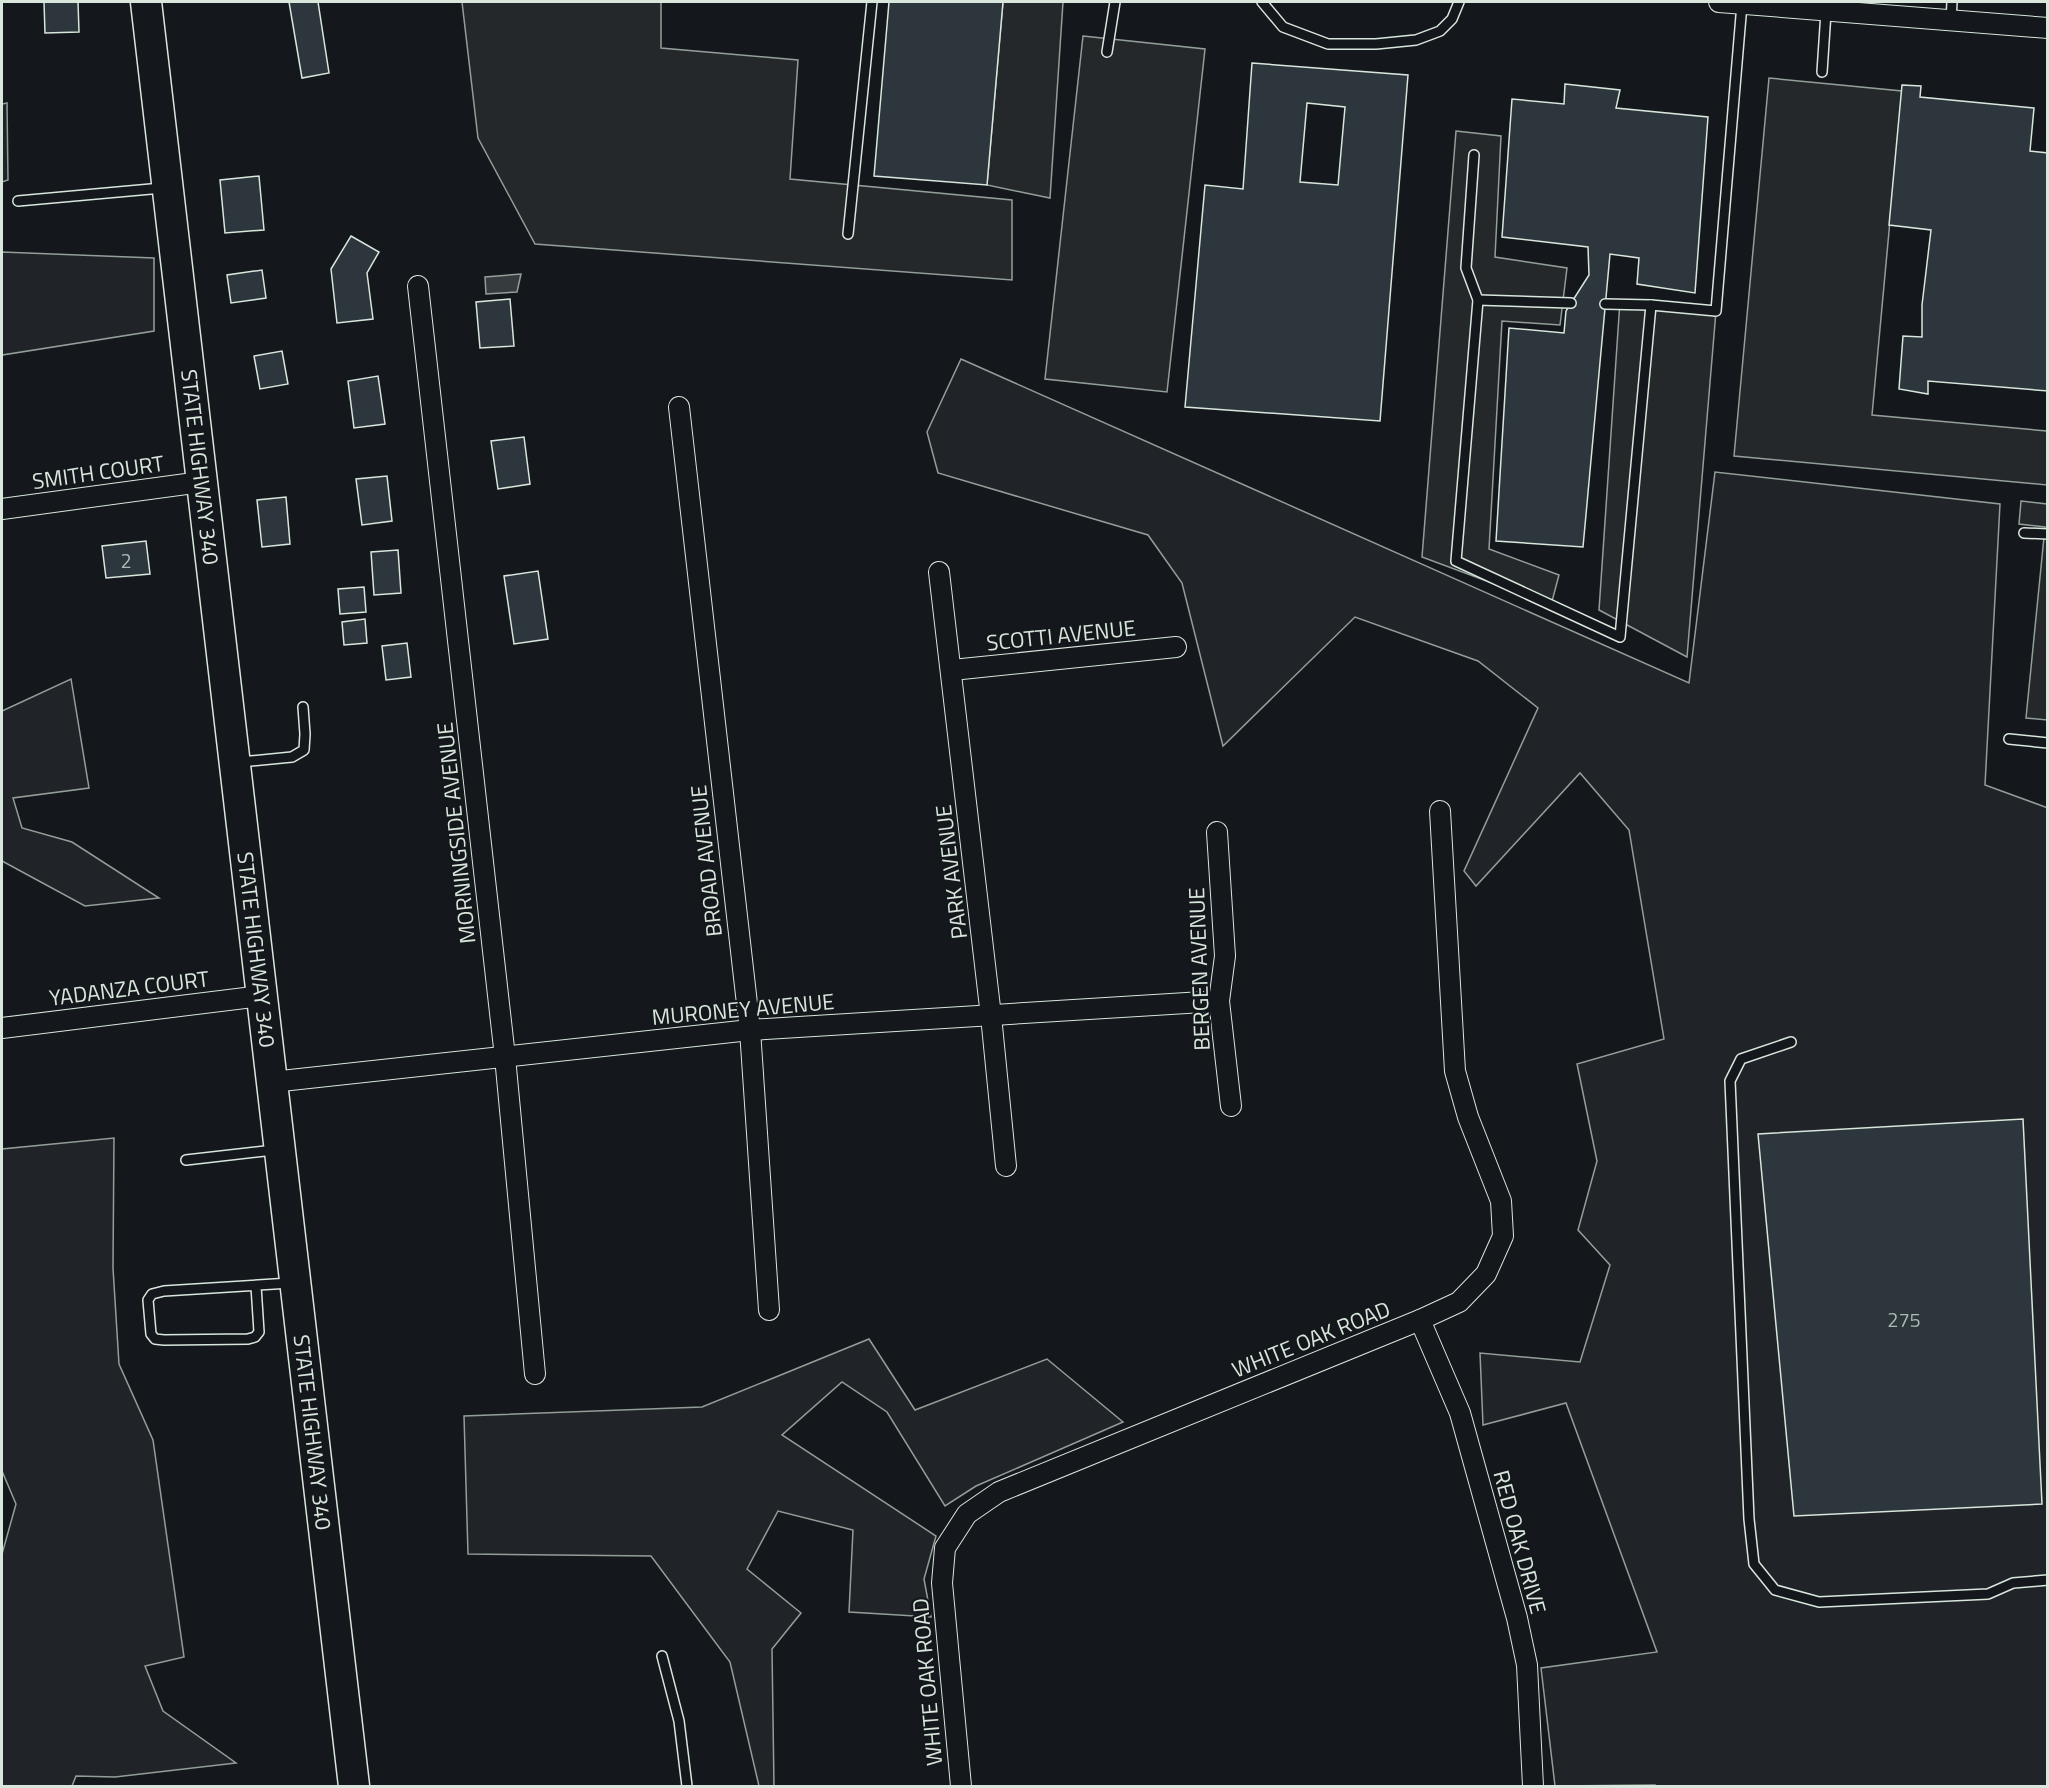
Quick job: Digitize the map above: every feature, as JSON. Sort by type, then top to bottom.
[{"type":"main road","name":"STATE HIGHWAY 340","points":[[146,2],[354,1786]]},
{"type":"street","points":[[1719,2],[1826,12],[1856,8],[1951,11],[2048,28]]},
{"type":"street","name":"MORNINGSIDE AVENUE","points":[[418,286],[505,1057],[536,1374]]},
{"type":"street","name":"BROAD AVENUE","points":[[679,407],[750,1030],[769,1310]]},
{"type":"street","name":"SMITH COURT","points":[[2,509],[201,483]]},
{"type":"street","name":"PARK AVENUE","points":[[939,572],[952,670],[1006,1166]]},
{"type":"street","name":"SCOTTI AVENUE","points":[[952,670],[1176,647]]},
{"type":"street","name":"WHITE OAK ROAD","points":[[961,1786],[942,1583],[945,1548],[967,1514],[999,1492],[1459,1302],[1486,1274],[1503,1236],[1502,1201],[1468,1117],[1455,1071],[1440,811]]},
{"type":"street","name":"BERGEN AVENUE","points":[[1217,832],[1225,956],[1219,1001],[1231,1106]]},
{"type":"street","name":"YADANZA COURT","points":[[2,1028],[261,996]]},
{"type":"street","name":"MURONEY AVENUE","points":[[272,1082],[750,1030],[1219,1001]]},
{"type":"street","name":"RED OAK DRIVE","points":[[1420,1320],[1460,1413],[1517,1618],[1527,1665],[1533,1786]]},
{"type":"lane","points":[[848,234],[872,2]]},
{"type":"lane","points":[[1107,52],[1115,2]]},
{"type":"lane","points":[[1262,2],[1283,27],[1328,44],[1416,40],[1440,31],[1452,19],[1459,2]]},
{"type":"lane","points":[[1605,304],[1652,305],[1716,311],[1742,4]]},
{"type":"lane","points":[[1822,72],[1826,12]]},
{"type":"lane","points":[[1474,154],[1466,268],[1478,300],[1455,561],[1620,637],[1652,305]]},
{"type":"lane","points":[[18,201],[168,188]]},
{"type":"lane","points":[[1478,300],[1571,303]]},
{"type":"lane","points":[[2024,533],[2048,534]]},
{"type":"lane","points":[[235,763],[292,757],[304,750],[303,707]]},
{"type":"lane","points":[[2009,739],[2048,743]]},
{"type":"lane","points":[[1791,1042],[1740,1059],[1730,1081],[1749,1519],[1754,1564],[1775,1590],[1819,1602],[1988,1594],[2013,1583],[2048,1580]]},
{"type":"lane","points":[[186,1160],[280,1149]]},
{"type":"lane","points":[[256,1286],[260,1332],[255,1337],[164,1340],[155,1339],[151,1334],[148,1300],[152,1294],[164,1291],[296,1283]]},
{"type":"lane","points":[[662,1656],[679,1720],[687,1786]]},
{"type":"shaded area","points":[[462,2],[661,2],[661,48],[798,60],[790,179],[1012,200],[1012,280],[535,244],[478,138]]},
{"type":"shaded area","points":[[1003,2],[1063,2],[1050,198],[987,185]]},
{"type":"shaded area","points":[[1083,36],[1205,49],[1167,392],[1045,379]]},
{"type":"shaded area","points":[[1769,78],[1902,91],[1872,415],[2047,431],[2047,485],[1734,456]]},
{"type":"shaded area","points":[[7,103],[8,180],[2,182],[2,104]]},
{"type":"shaded area","points":[[1456,131],[1501,136],[1495,257],[1567,268],[1560,325],[1502,321],[1489,549],[1559,575],[1551,605],[1422,557]]},
{"type":"shaded area","points":[[2,252],[154,258],[154,331],[2,355]]},
{"type":"shaded area","points":[[521,274],[517,292],[486,294],[485,277]]},
{"type":"shaded area","points":[[1620,301],[1716,311],[1687,657],[1599,610]]},
{"type":"shaded area","points":[[961,359],[1689,683],[1715,472],[2000,504],[1985,785],[2048,808],[2047,1786],[1555,1786],[1541,1668],[1657,1652],[1566,1403],[1483,1425],[1480,1353],[1580,1362],[1610,1265],[1578,1230],[1597,1161],[1577,1064],[1664,1039],[1629,830],[1580,773],[1476,886],[1464,871],[1538,708],[1478,661],[1355,617],[1223,746],[1182,583],[1148,535],[938,473],[927,432]]},
{"type":"shaded area","points":[[2021,501],[2047,504],[2047,720],[2026,718],[2045,527],[2019,524]]},
{"type":"shaded area","points":[[71,679],[89,788],[13,798],[22,828],[72,842],[159,898],[85,906],[2,861],[2,711]]},
{"type":"shaded area","points":[[114,1138],[113,1268],[119,1364],[153,1440],[184,1657],[145,1666],[163,1711],[236,1763],[115,1777],[76,1776],[72,1786],[2,1786],[2,1554],[16,1504],[2,1471],[2,1149]]},
{"type":"shaded area","points":[[869,1339],[915,1410],[1047,1359],[1123,1422],[976,1486],[945,1506],[887,1412],[842,1382],[782,1435],[936,1536],[924,1579],[931,1617],[849,1612],[853,1530],[778,1511],[747,1569],[801,1613],[772,1649],[774,1786],[759,1786],[730,1662],[651,1556],[468,1554],[464,1416],[702,1407]]},
{"type":"building","points":[[44,2],[78,2],[79,32],[45,33]]},
{"type":"building","points":[[289,2],[318,2],[329,73],[302,78]]},
{"type":"building","points":[[889,2],[1003,2],[987,185],[874,176]]},
{"type":"building","points":[[1252,63],[1408,75],[1380,421],[1185,407],[1205,185],[1243,189]],"holes":[[[1307,103],[1345,107],[1338,185],[1300,182]]]},
{"type":"building","points":[[1565,84],[1620,90],[1616,108],[1708,117],[1695,293],[1637,284],[1639,258],[1610,254],[1583,547],[1496,541],[1509,328],[1564,333],[1566,311],[1589,275],[1588,247],[1502,237],[1512,99],[1564,104]]},
{"type":"building","points":[[1902,85],[1921,86],[1920,97],[2034,108],[2030,151],[2048,153],[2048,391],[1928,381],[1928,394],[1899,389],[1903,336],[1922,337],[1922,305],[1931,230],[1889,225]]},
{"type":"building","points":[[259,176],[264,230],[225,233],[220,180]]},
{"type":"building","points":[[351,236],[379,252],[367,273],[373,319],[337,323],[331,269]]},
{"type":"building","points":[[262,270],[266,298],[231,303],[227,275]]},
{"type":"building","points":[[510,299],[514,346],[480,348],[476,302]]},
{"type":"building","points":[[282,351],[288,384],[260,389],[254,356]]},
{"type":"building","points":[[378,376],[385,424],[354,428],[348,381]]},
{"type":"building","points":[[524,437],[530,484],[498,489],[491,441]]},
{"type":"building","points":[[387,476],[392,521],[362,525],[356,479]]},
{"type":"building","points":[[286,497],[290,544],[262,547],[257,500]]},
{"type":"building","points":[[146,541],[150,574],[106,578],[102,546]]},
{"type":"building","points":[[398,550],[401,593],[374,595],[371,552]]},
{"type":"building","points":[[538,571],[548,639],[514,644],[504,576]]},
{"type":"building","points":[[364,587],[366,612],[340,614],[338,589]]},
{"type":"building","points":[[365,619],[367,643],[344,645],[342,622]]},
{"type":"building","points":[[407,643],[411,677],[386,680],[382,646]]},
{"type":"building","points":[[2023,1119],[2042,1504],[1794,1516],[1758,1134]]}]
